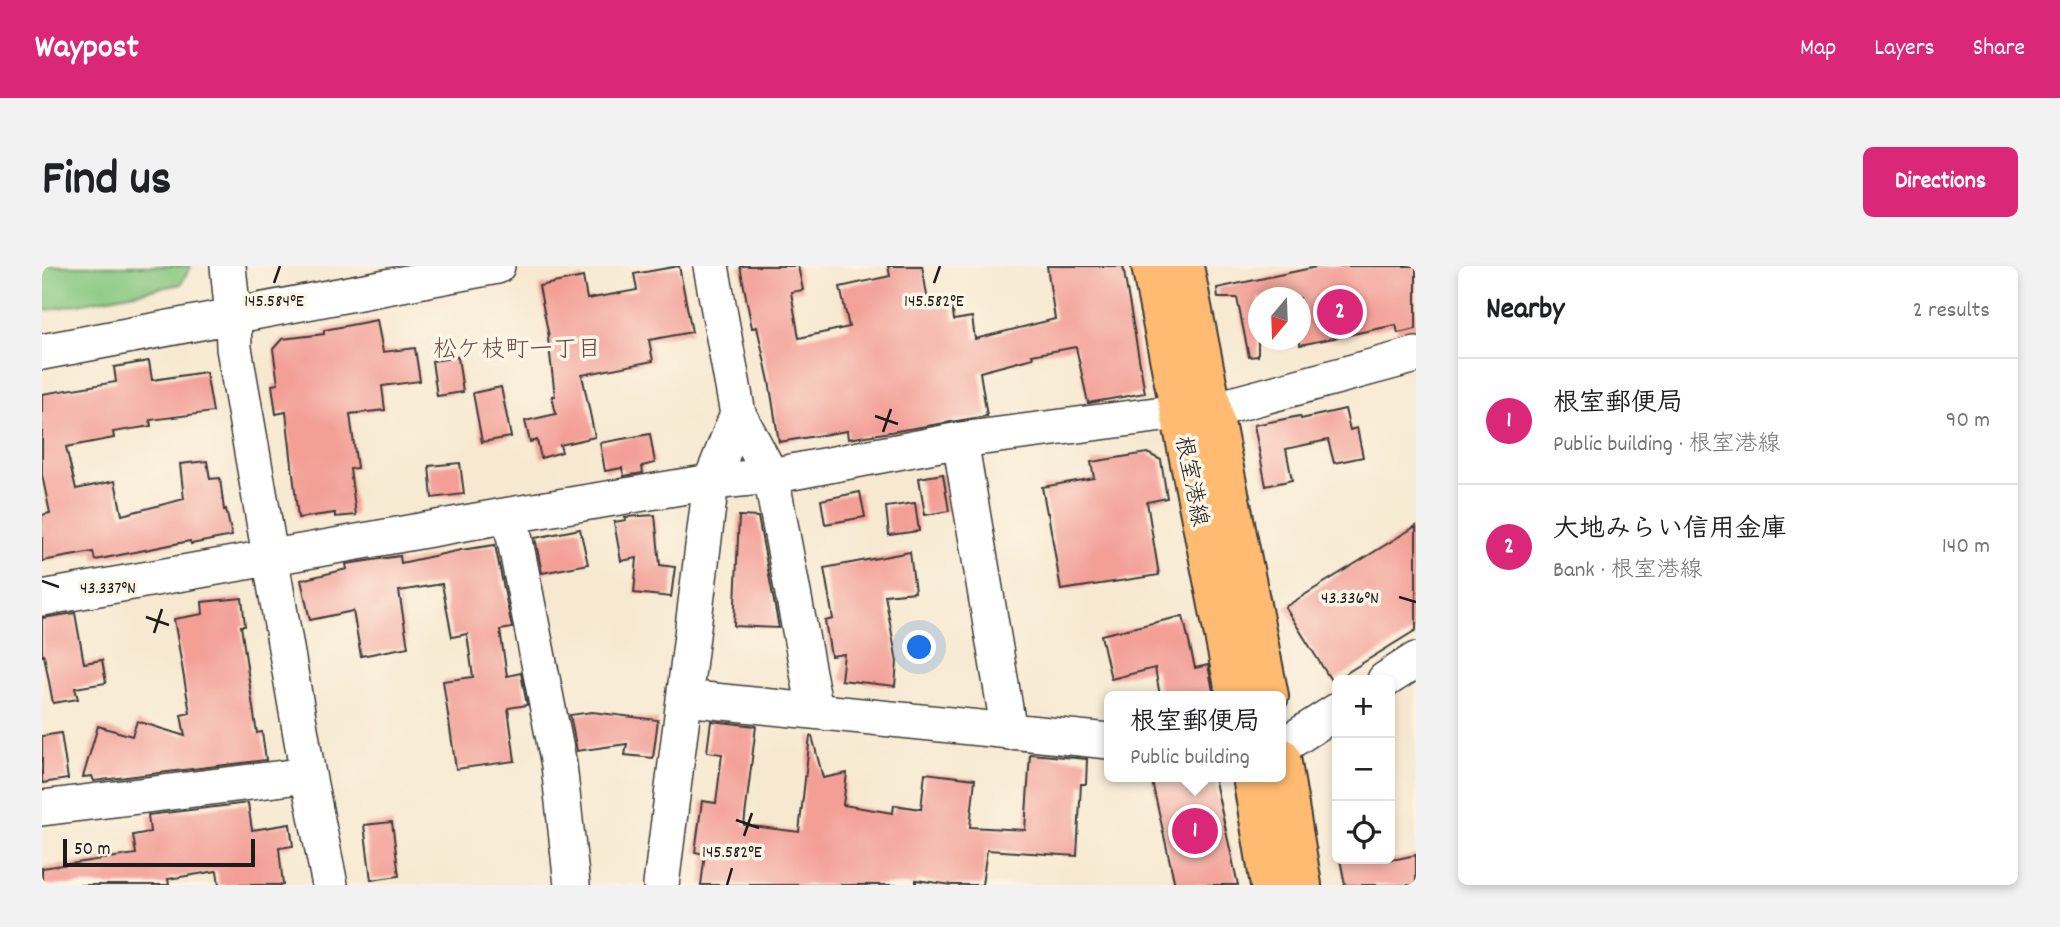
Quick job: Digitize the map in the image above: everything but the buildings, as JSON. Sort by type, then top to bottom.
[{"type":"main road","name":"根室港線","points":[[1151,266],[1196,411],[1268,691]]},
{"type":"main road","name":"根室港線","points":[[1184,266],[1196,411],[1235,691]]},
{"type":"main road","points":[[1253,782],[1269,885]]},
{"type":"main road","points":[[1285,782],[1302,885]]},
{"type":"street","points":[[228,266],[234,348],[308,775],[330,885]]},
{"type":"street","points":[[42,352],[497,266]]},
{"type":"street","points":[[711,266],[738,414],[771,476],[815,710]]},
{"type":"street","points":[[42,598],[510,515],[711,482],[771,476],[960,440],[1196,411],[1416,355]]},
{"type":"street","points":[[661,885],[711,482],[738,414]]},
{"type":"street","points":[[960,440],[1009,732]]},
{"type":"street","points":[[510,515],[559,765],[572,885]]},
{"type":"street","points":[[1393,675],[1416,660]]},
{"type":"street","points":[[684,698],[1104,741]]},
{"type":"street","points":[[1286,744],[1332,714]]},
{"type":"street","points":[[42,808],[308,775]]},
{"type":"green space","points":[[42,266],[191,266],[181,284],[42,311]]},
{"type":"place","name":"大地みらい信用金庫","points":[[1340,312]]},
{"type":"place","name":"根室郵便局","points":[[1195,831]]},
{"type":"district","name":"松ケ枝町一丁目","points":[[517,348]]}]
